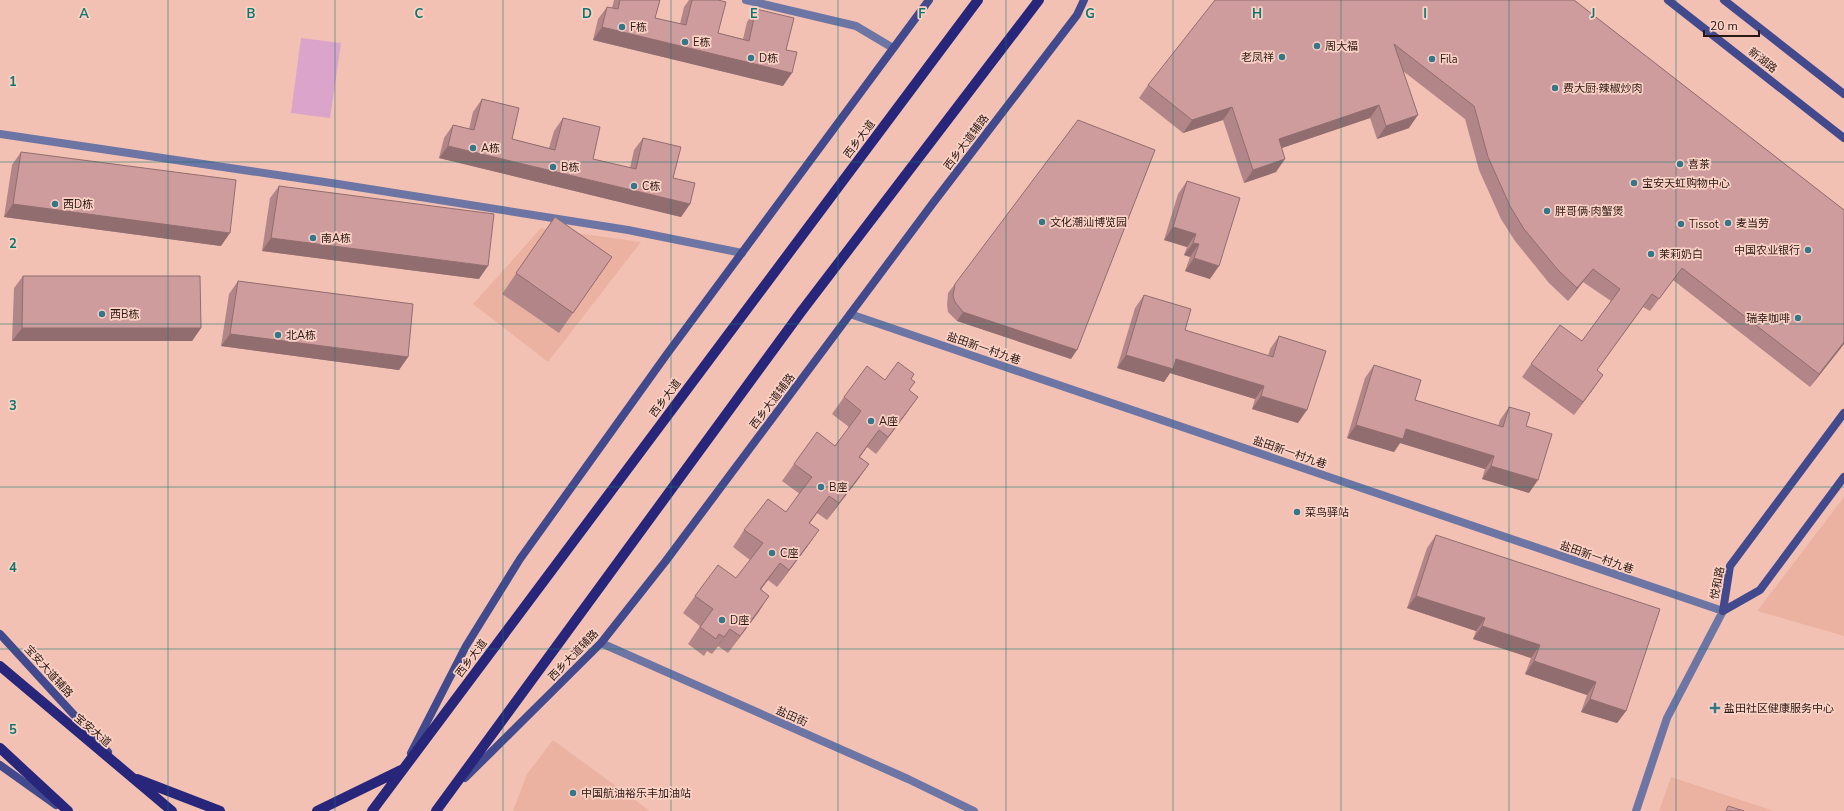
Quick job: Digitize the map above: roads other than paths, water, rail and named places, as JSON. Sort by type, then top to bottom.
[{"type":"main road","name":"西乡大道","points":[[372,811],[978,0]]},
{"type":"main road","points":[[436,811],[801,312],[1039,0]]},
{"type":"main road","name":"宝安大道","points":[[0,666],[172,811]]},
{"type":"main road","points":[[0,748],[68,811]]},
{"type":"main road","points":[[317,811],[403,769]]},
{"type":"main road","points":[[130,776],[220,811]]},
{"type":"main road","points":[[444,811],[450,792]]},
{"type":"street","points":[[746,0],[856,26],[893,48]]},
{"type":"street","points":[[403,769],[466,646],[520,559],[667,354],[929,0]]},
{"type":"street","name":"西乡大道辅路","points":[[450,792],[601,643],[669,556],[850,314],[1077,15],[1084,0]]},
{"type":"street","name":"新湖路","points":[[1668,0],[1844,138]]},
{"type":"street","points":[[1724,0],[1844,94]]},
{"type":"street","points":[[0,134],[338,184],[628,230],[742,253]]},
{"type":"street","name":"盐田新一村九巷","points":[[850,314],[1723,611]]},
{"type":"street","name":"悦和路","points":[[1723,611],[1730,566],[1844,413]]},
{"type":"street","name":"悦和路","points":[[1723,611],[1760,590],[1844,477]]},
{"type":"street","points":[[1636,811],[1667,718],[1723,611]]},
{"type":"street","name":"宝安大道辅路","points":[[0,634],[130,776]]},
{"type":"street","name":"盐田街","points":[[601,643],[908,779],[974,811]]},
{"type":"street","points":[[0,765],[64,811]]},
{"type":"place","name":"F栋","points":[[622,27]]},
{"type":"place","name":"E栋","points":[[685,42]]},
{"type":"place","name":"周大福","points":[[1317,46]]},
{"type":"place","name":"老凤祥","points":[[1282,57]]},
{"type":"place","name":"D栋","points":[[751,58]]},
{"type":"place","name":"Fila","points":[[1432,59]]},
{"type":"place","name":"费大厨·辣椒炒肉","points":[[1555,88]]},
{"type":"place","name":"A栋","points":[[473,148]]},
{"type":"place","name":"喜茶","points":[[1680,164]]},
{"type":"place","name":"B栋","points":[[553,167]]},
{"type":"place","name":"宝安天虹购物中心","points":[[1634,183]]},
{"type":"place","name":"C栋","points":[[634,186]]},
{"type":"place","name":"西D栋","points":[[55,204]]},
{"type":"place","name":"胖哥俩·肉蟹煲","points":[[1547,211]]},
{"type":"place","name":"文化潮汕博览园","points":[[1042,222]]},
{"type":"place","name":"麦当劳","points":[[1728,223]]},
{"type":"place","name":"Tissot","points":[[1681,224]]},
{"type":"place","name":"南A栋","points":[[313,238]]},
{"type":"place","name":"中国农业银行","points":[[1808,250]]},
{"type":"place","name":"茉莉奶白","points":[[1651,254]]},
{"type":"place","name":"西B栋","points":[[102,314]]},
{"type":"place","name":"瑞幸咖啡","points":[[1798,318]]},
{"type":"place","name":"北A栋","points":[[278,335]]},
{"type":"place","name":"A座","points":[[871,421]]},
{"type":"place","name":"B座","points":[[821,487]]},
{"type":"place","name":"菜鸟驿站","points":[[1297,512]]},
{"type":"place","name":"C座","points":[[772,553]]},
{"type":"place","name":"D座","points":[[722,620]]},
{"type":"place","name":"盐田社区健康服务中心","points":[[1715,708]]},
{"type":"place","name":"中国航油裕乐丰加油站","points":[[573,793]]}]
